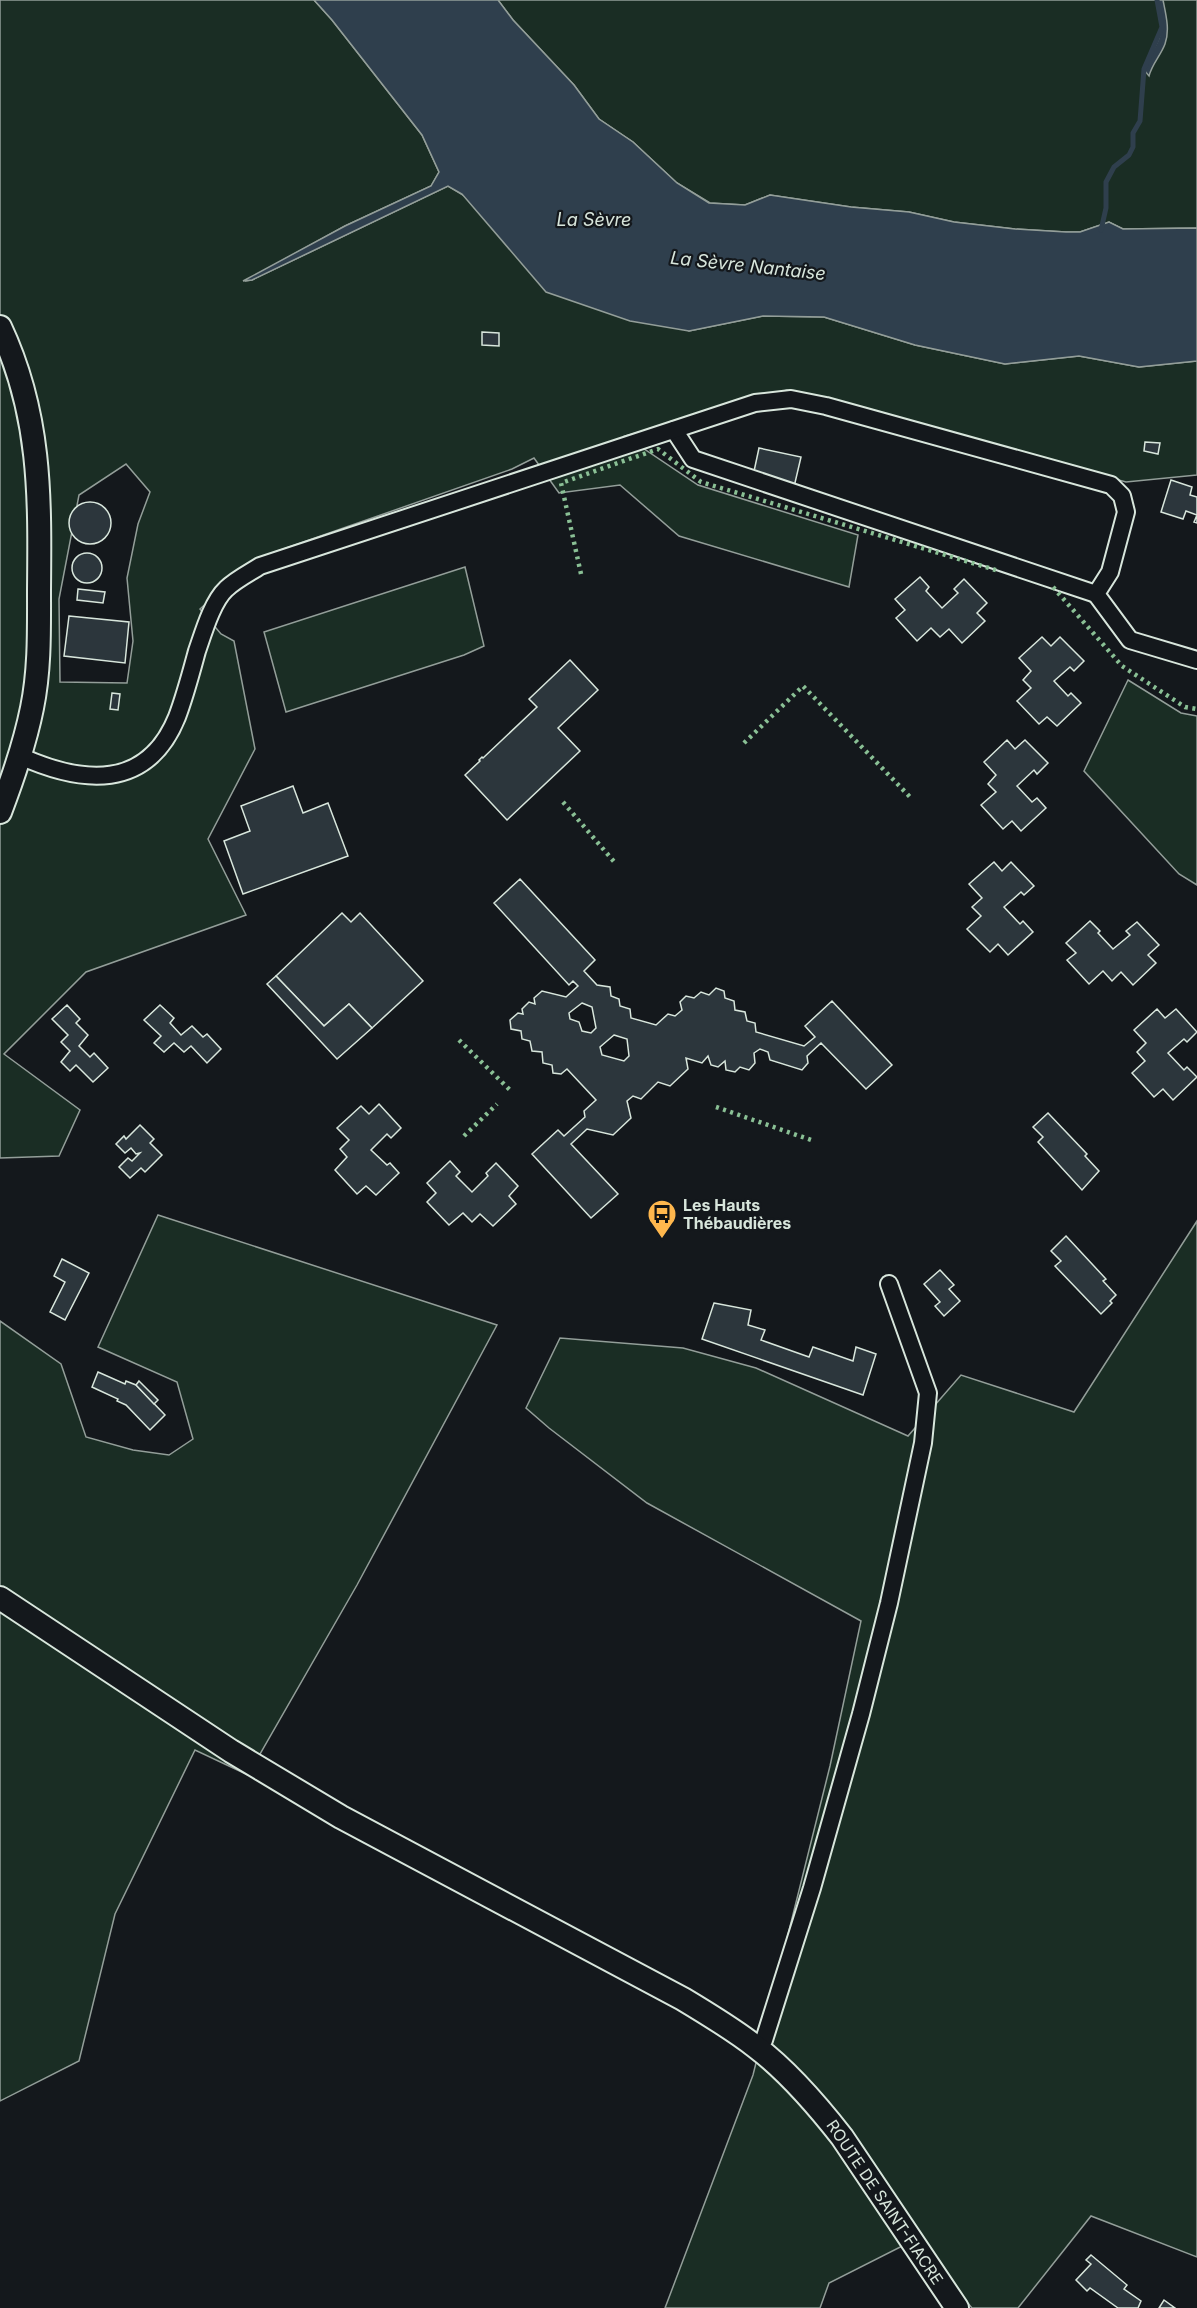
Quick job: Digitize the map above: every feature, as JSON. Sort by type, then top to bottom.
[{"type":"main road","points":[[0,327],[12,352],[23,386],[36,448],[39,648],[33,706],[20,756],[0,812]]},
{"type":"main road","name":"ROUTE DE SAINT-FIACRE","points":[[0,1598],[261,1769],[341,1817],[683,1999],[758,2048],[822,2111],[843,2137],[950,2305]]},
{"type":"street","points":[[20,756],[79,775],[96,778],[117,775],[150,758],[165,740],[177,717],[202,635],[217,602],[225,590],[260,566],[754,403],[791,399],[826,406],[1111,485],[1122,496],[1126,512],[1110,572],[1096,594]]},
{"type":"street","points":[[674,430],[693,459],[1096,594],[1130,640],[1197,660]]},
{"type":"street","points":[[758,2048],[764,2040],[812,1888],[861,1714],[889,1603],[923,1443],[927,1393],[888,1284]]},
{"type":"green space","points":[[0,0],[314,0],[332,20],[422,135],[439,172],[431,186],[345,226],[245,281],[252,280],[448,186],[689,331],[763,316],[824,317],[915,345],[1005,364],[1079,356],[1139,367],[1197,361],[1197,475],[1126,482],[787,390],[625,436],[698,485],[858,535],[849,587],[679,536],[620,485],[559,493],[534,458],[512,469],[255,559],[200,609],[221,634],[234,641],[255,749],[208,839],[246,915],[86,972],[4,1054],[80,1110],[59,1156],[0,1158]],"holes":[[[126,464],[150,492],[138,524],[127,578],[133,641],[127,683],[60,682],[59,599],[79,495]]]},
{"type":"green space","points":[[498,0],[1197,0],[1197,228],[1123,229],[1109,222],[1080,232],[1015,229],[954,222],[909,212],[851,207],[770,195],[745,205],[710,203],[677,183],[633,142],[599,119],[574,85],[513,20]]},
{"type":"green space","points":[[465,567],[484,646],[464,655],[286,712],[264,632]]},
{"type":"green space","points":[[1128,680],[1181,713],[1197,716],[1197,885],[1179,874],[1084,771]]},
{"type":"green space","points":[[158,1215],[497,1325],[357,1585],[248,1775],[195,1750],[115,1914],[79,2061],[0,2101],[0,1321],[61,1364],[86,1437],[133,1450],[169,1455],[193,1439],[177,1382],[98,1347]]},
{"type":"green space","points":[[1197,1221],[1197,2257],[1091,2216],[1018,2308],[972,2308],[950,2282],[920,2237],[829,2283],[820,2308],[665,2308],[753,2075],[830,1766],[861,1621],[647,1503],[526,1408],[560,1338],[683,1348],[756,1368],[908,1436],[961,1375],[1074,1412]]},
{"type":"water","name":"La Sèvre","points":[[314,0],[498,0],[513,20],[574,85],[599,119],[633,142],[677,183],[709,203],[745,205],[770,195],[851,207],[909,212],[954,222],[1015,229],[1080,232],[1109,222],[1123,229],[1197,228],[1197,361],[1139,367],[1079,356],[1005,364],[915,345],[824,317],[763,316],[689,331],[630,321],[546,292],[462,194],[448,186],[252,280],[243,281],[345,226],[431,186],[439,172],[422,135]]},
{"type":"water","points":[[1157,0],[1163,0],[1167,33],[1163,48],[1149,76],[1144,70],[1159,38],[1162,25]]},
{"type":"building","points":[[482,332],[499,333],[499,346],[482,345]]},
{"type":"building","points":[[1145,442],[1160,443],[1158,454],[1144,451]]},
{"type":"building","points":[[759,448],[801,457],[794,487],[753,476]]},
{"type":"building","points":[[1171,480],[1192,487],[1190,495],[1197,497],[1197,515],[1186,511],[1183,519],[1161,512]]},
{"type":"building","points":[[90,502],[98,503],[105,508],[110,515],[110,531],[105,538],[98,543],[90,544],[82,543],[75,538],[70,531],[69,523],[70,515],[75,508],[82,503]]},
{"type":"building","points":[[87,553],[98,557],[102,568],[98,579],[87,583],[76,579],[72,568],[76,557]]},
{"type":"building","points":[[920,577],[929,587],[926,591],[942,608],[958,593],[954,589],[964,579],[987,603],[977,613],[985,621],[962,643],[949,629],[940,637],[931,628],[917,641],[896,618],[905,610],[895,599]]},
{"type":"building","points":[[78,589],[105,592],[103,603],[77,600]]},
{"type":"building","points":[[69,616],[129,622],[125,663],[64,656]]},
{"type":"building","points":[[1042,637],[1051,646],[1060,637],[1084,661],[1074,671],[1070,667],[1054,681],[1068,696],[1071,693],[1081,703],[1057,726],[1047,717],[1039,724],[1017,701],[1031,688],[1023,680],[1031,671],[1019,658]]},
{"type":"building","points":[[570,660],[598,690],[558,728],[580,751],[507,820],[465,775],[537,707],[529,699]]},
{"type":"building","points":[[112,693],[120,694],[118,710],[110,709]]},
{"type":"building","points":[[1007,740],[1015,749],[1025,740],[1048,763],[1037,774],[1034,770],[1017,786],[1032,802],[1037,798],[1046,808],[1021,831],[1012,821],[1003,829],[981,805],[996,792],[988,784],[996,775],[984,762]]},
{"type":"building","points":[[293,786],[303,813],[328,803],[348,856],[243,894],[224,841],[250,831],[241,806]]},
{"type":"building","points":[[994,862],[1002,871],[1011,862],[1034,886],[1024,895],[1021,892],[1004,907],[1020,924],[1023,921],[1033,932],[1008,955],[998,944],[990,952],[967,929],[981,916],[972,907],[982,898],[969,884]]},
{"type":"building","points":[[520,879],[595,960],[584,971],[597,985],[610,987],[611,996],[619,999],[620,1006],[630,1009],[631,1018],[656,1025],[668,1014],[675,1016],[682,1010],[680,1002],[686,996],[694,998],[701,992],[709,995],[716,988],[724,991],[725,998],[734,1001],[735,1010],[745,1012],[747,1021],[755,1023],[756,1032],[804,1046],[815,1037],[805,1026],[832,1001],[892,1065],[866,1089],[821,1043],[807,1056],[808,1063],[802,1070],[770,1060],[768,1052],[760,1049],[754,1053],[755,1063],[749,1070],[740,1067],[735,1072],[726,1070],[725,1061],[718,1067],[711,1065],[708,1056],[702,1063],[686,1058],[688,1069],[670,1086],[658,1082],[641,1099],[633,1096],[627,1101],[631,1118],[613,1135],[587,1129],[571,1144],[618,1194],[591,1218],[532,1154],[558,1130],[564,1136],[585,1117],[584,1111],[596,1100],[567,1069],[561,1074],[553,1073],[552,1065],[543,1063],[542,1052],[532,1051],[530,1041],[522,1039],[521,1031],[511,1029],[510,1020],[518,1013],[523,1014],[522,1009],[529,1002],[535,1004],[534,998],[542,991],[566,997],[578,986],[573,981],[569,985],[494,903]],"holes":[[[582,1003],[592,1007],[596,1028],[591,1033],[582,1031],[579,1022],[570,1019],[569,1013]],[[614,1035],[627,1039],[629,1056],[624,1061],[602,1055],[600,1047]]]},
{"type":"building","points":[[342,913],[351,922],[360,913],[423,981],[372,1028],[349,1004],[324,1026],[276,976]]},
{"type":"building","points":[[1090,921],[1113,949],[1130,935],[1126,931],[1137,922],[1159,945],[1148,955],[1156,963],[1133,985],[1121,972],[1112,981],[1103,971],[1089,984],[1067,960],[1076,953],[1066,943]]},
{"type":"building","points":[[276,976],[324,1026],[349,1004],[372,1028],[337,1059],[267,984]]},
{"type":"building","points":[[67,1005],[80,1019],[76,1023],[88,1035],[79,1046],[90,1057],[94,1053],[108,1068],[93,1082],[76,1065],[70,1071],[61,1062],[70,1051],[61,1042],[68,1035],[52,1019]]},
{"type":"building","points":[[160,1005],[174,1018],[170,1023],[181,1035],[192,1026],[203,1037],[207,1034],[221,1049],[207,1063],[191,1046],[184,1052],[174,1043],[164,1052],[154,1043],[161,1036],[144,1020]]},
{"type":"building","points":[[1157,1009],[1165,1018],[1176,1009],[1197,1032],[1187,1042],[1184,1039],[1168,1053],[1184,1070],[1187,1067],[1197,1077],[1173,1100],[1163,1089],[1154,1097],[1132,1073],[1145,1061],[1137,1052],[1146,1043],[1134,1030]]},
{"type":"building","points":[[379,1104],[401,1128],[391,1138],[387,1134],[371,1150],[387,1165],[390,1163],[399,1173],[376,1195],[366,1186],[357,1194],[335,1170],[347,1157],[340,1149],[349,1140],[337,1128],[361,1106],[369,1114]]},
{"type":"building","points":[[1048,1113],[1087,1154],[1085,1156],[1099,1171],[1082,1190],[1038,1142],[1043,1137],[1033,1127]]},
{"type":"building","points":[[140,1125],[154,1139],[150,1143],[162,1155],[145,1172],[141,1168],[130,1178],[119,1167],[128,1158],[132,1161],[140,1153],[136,1154],[131,1148],[125,1153],[116,1144],[124,1136],[126,1139]]},
{"type":"building","points":[[450,1161],[460,1172],[456,1176],[472,1192],[488,1176],[486,1173],[496,1163],[518,1186],[509,1196],[516,1204],[493,1226],[480,1214],[472,1222],[463,1213],[449,1225],[427,1202],[436,1193],[427,1183]]},
{"type":"building","points":[[1066,1236],[1106,1279],[1103,1281],[1116,1295],[1110,1301],[1112,1303],[1101,1314],[1055,1266],[1061,1261],[1051,1251]]},
{"type":"building","points":[[62,1259],[89,1273],[65,1320],[50,1312],[65,1282],[54,1276]]},
{"type":"building","points":[[940,1270],[954,1285],[949,1289],[960,1301],[944,1316],[935,1306],[940,1302],[924,1284]]},
{"type":"building","points":[[714,1303],[751,1310],[748,1325],[765,1330],[761,1340],[809,1357],[813,1347],[853,1361],[856,1347],[876,1354],[863,1395],[702,1339]]},
{"type":"building","points":[[98,1372],[125,1384],[126,1381],[136,1385],[165,1415],[150,1430],[126,1405],[117,1401],[118,1399],[92,1387]]},
{"type":"building","points":[[139,1381],[158,1400],[154,1404],[136,1385]]},
{"type":"building","points":[[1091,2255],[1127,2285],[1124,2289],[1141,2301],[1138,2308],[1118,2308],[1090,2288],[1087,2291],[1076,2280],[1091,2264],[1086,2260]]},
{"type":"building","points":[[1164,2300],[1175,2308],[1159,2308]]},
{"type":"waterway","points":[[1101,230],[1106,208],[1106,182],[1114,167],[1129,155],[1133,147],[1133,133],[1140,121],[1144,69],[1162,27],[1157,0]]},
{"type":"hedge","points":[[581,574],[561,483],[658,449],[701,482],[999,571]]},
{"type":"hedge","points":[[1053,587],[1122,666],[1185,707],[1197,709]]},
{"type":"hedge","points":[[744,743],[803,686],[911,798]]},
{"type":"hedge","points":[[563,802],[616,864]]},
{"type":"hedge","points":[[459,1040],[511,1091]]},
{"type":"hedge","points":[[464,1136],[497,1104]]},
{"type":"hedge","points":[[716,1107],[814,1141]]},
{"type":"place","name":"Les Hauts Thébaudières","points":[[662,1240]]},
{"type":"water label","name":"La Sèvre Nantaise","points":[[748,266]]}]
